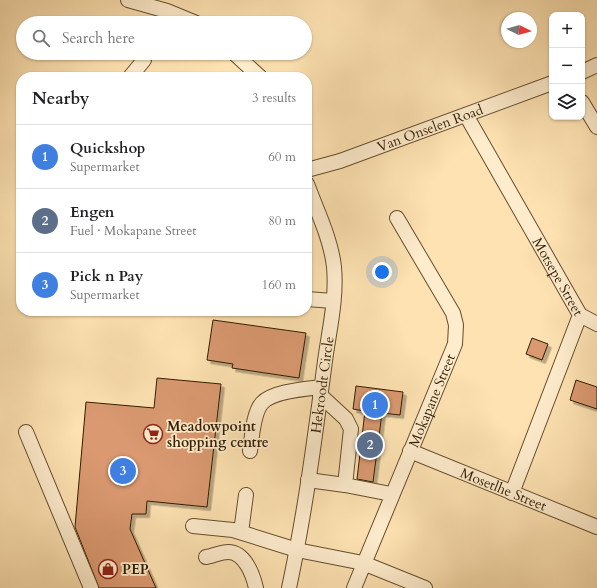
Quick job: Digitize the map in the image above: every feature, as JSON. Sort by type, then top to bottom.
[{"type":"street","points":[[128,0],[167,10],[180,16]]},
{"type":"street","points":[[134,72],[144,60]]},
{"type":"street","points":[[242,60],[255,72]]},
{"type":"street","points":[[585,71],[597,65]]},
{"type":"street","name":"Van Onselen Road","points":[[312,169],[340,161],[549,84]]},
{"type":"street","points":[[585,107],[597,127]]},
{"type":"street","name":"Motsepe Street","points":[[466,115],[580,315],[512,493]]},
{"type":"street","name":"Hekroodt Circle","points":[[289,588],[297,550],[308,480],[333,301],[334,273],[332,254],[312,198]]},
{"type":"street","name":"Mokapane Street","points":[[354,588],[391,494],[455,344],[456,325],[453,313],[442,291],[398,218]]},
{"type":"street","points":[[312,299],[333,301]]},
{"type":"street","points":[[580,315],[597,324]]},
{"type":"street","points":[[250,451],[255,419],[262,403],[275,395],[321,391],[346,419],[351,429],[345,485]]},
{"type":"street","points":[[26,432],[91,588]]},
{"type":"street","name":"Mosetlhe Street","points":[[410,451],[597,528]]},
{"type":"street","points":[[308,480],[345,485],[391,494]]},
{"type":"street","points":[[241,532],[246,495]]},
{"type":"street","points":[[193,526],[222,528],[241,532],[297,550],[363,563],[425,588]]},
{"type":"street","points":[[206,557],[228,552],[236,554],[242,558],[248,568],[256,588]]},
{"type":"building","points":[[213,320],[306,333],[299,378],[232,368],[233,364],[207,360]]},
{"type":"building","points":[[532,338],[548,344],[542,360],[526,354]]},
{"type":"building","points":[[157,378],[221,384],[207,507],[147,501],[146,514],[132,514],[130,529],[156,588],[99,588],[75,527],[86,402],[154,408]]},
{"type":"building","points":[[576,380],[597,387],[597,409],[570,400]]},
{"type":"building","points":[[356,386],[403,392],[400,415],[382,413],[373,482],[357,479],[365,411],[353,409]]},
{"type":"place","name":"Quickshop","points":[[375,405]]},
{"type":"place","name":"Meadowpoint shopping centre","points":[[153,434]]},
{"type":"place","name":"Engen","points":[[370,445]]},
{"type":"place","name":"Pick n Pay","points":[[123,471]]},
{"type":"place","name":"PEP","points":[[108,569]]}]
